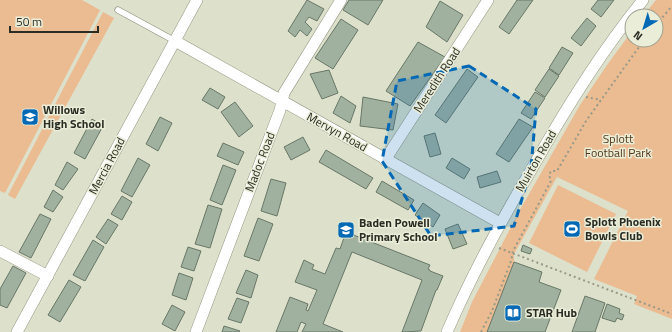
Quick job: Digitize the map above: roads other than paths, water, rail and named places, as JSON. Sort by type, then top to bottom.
[{"type":"street","name":"Mercia Road","points":[[17,332],[197,0]]},
{"type":"street","name":"Madoc Road","points":[[196,332],[282,102],[284,93],[341,0]]},
{"type":"street","name":"Meredith Road","points":[[385,160],[488,0]]},
{"type":"street","name":"Muirton Road","points":[[447,332],[464,294],[500,223],[578,89],[596,61],[643,0]]},
{"type":"street","name":"Mervyn Road","points":[[175,41],[385,160],[500,223]]},
{"type":"street","points":[[0,251],[48,276]]},
{"type":"lane","points":[[118,10],[175,41]]},
{"type":"place","name":"Willows High School","points":[[30,117]]},
{"type":"place","name":"Splott Phoenix Bowls Club","points":[[572,229]]},
{"type":"place","name":"Baden Powell Primary School","points":[[346,230]]},
{"type":"place","name":"STAR Hub","points":[[513,313]]},
{"type":"park label","name":"Splott Football Park","points":[[618,146]]}]
